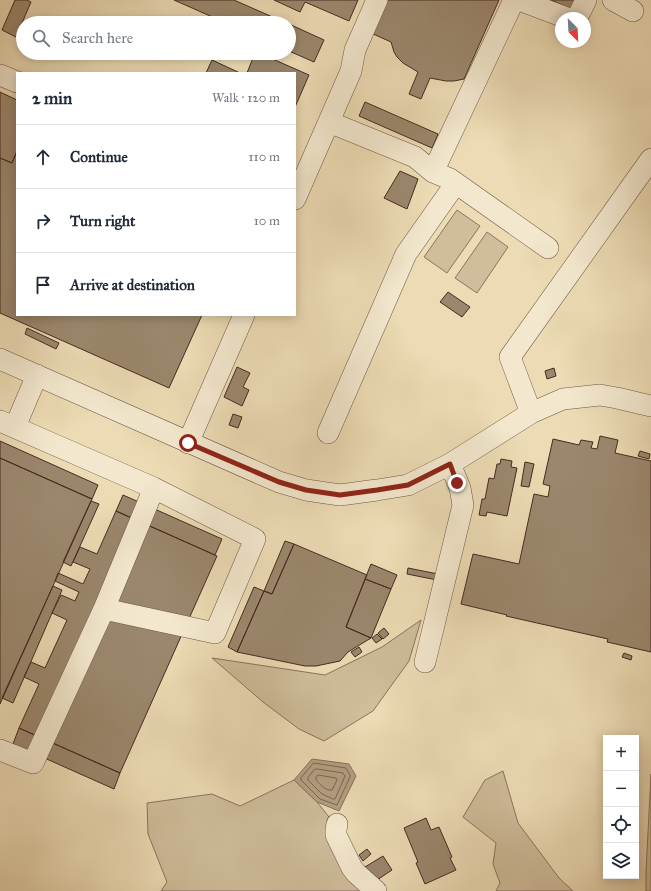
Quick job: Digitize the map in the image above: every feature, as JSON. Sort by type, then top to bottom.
[{"type":"street","points":[[296,197],[351,71],[355,50],[377,0]]},
{"type":"street","points":[[433,172],[514,0]]},
{"type":"street","points":[[519,0],[555,14]]},
{"type":"street","points":[[580,12],[586,0]]},
{"type":"street","points":[[613,0],[633,10]]},
{"type":"street","points":[[0,74],[16,82]]},
{"type":"street","points":[[329,122],[415,157],[433,172],[450,179],[548,248]]},
{"type":"street","points":[[531,413],[510,357],[651,159]]},
{"type":"street","points":[[328,433],[406,254],[456,183]]},
{"type":"street","points":[[188,443],[244,316]]},
{"type":"street","points":[[0,359],[279,482],[306,490],[340,495],[408,485],[450,464],[531,413],[563,399],[600,395],[651,406]]},
{"type":"street","points":[[37,375],[7,424],[154,488],[255,539],[215,633],[104,609]]},
{"type":"street","points":[[425,662],[463,505],[460,488],[450,464]]},
{"type":"street","points":[[0,750],[33,763],[104,609],[154,488]]},
{"type":"street","points":[[337,824],[336,835],[352,868],[356,874],[376,891]]},
{"type":"shaded area","points":[[457,210],[480,226],[447,273],[424,257]]},
{"type":"shaded area","points":[[487,232],[508,247],[477,293],[455,278]]},
{"type":"shaded area","points":[[421,620],[409,661],[373,711],[324,741],[299,729],[263,702],[212,658],[325,675],[382,647]]},
{"type":"shaded area","points":[[503,771],[518,823],[559,878],[573,891],[496,891],[500,883],[493,864],[496,843],[463,817],[485,780]]},
{"type":"shaded area","points":[[651,774],[651,891],[646,891],[646,871]]},
{"type":"shaded area","points":[[294,780],[317,802],[337,827],[364,891],[161,891],[167,882],[148,834],[147,803],[212,794],[240,806]]},
{"type":"water","points":[[312,759],[349,764],[356,776],[339,811],[317,802],[294,780]]},
{"type":"building","points":[[15,0],[27,0],[31,2],[25,16],[16,16],[16,37],[2,30]]},
{"type":"building","points":[[174,0],[234,0],[270,16],[210,16]]},
{"type":"building","points":[[274,0],[358,0],[349,21],[305,2],[300,12]]},
{"type":"building","points":[[386,0],[499,0],[464,79],[446,81],[430,78],[421,99],[409,94],[418,72],[403,63],[397,57],[391,42],[371,33]]},
{"type":"building","points":[[551,0],[578,0],[573,10]]},
{"type":"building","points":[[296,27],[324,40],[314,62],[296,54]]},
{"type":"building","points":[[212,60],[238,72],[206,72]]},
{"type":"building","points":[[252,60],[275,60],[309,75],[296,105],[296,72],[247,72]]},
{"type":"building","points":[[0,92],[16,100],[16,153],[12,163],[0,158]]},
{"type":"building","points":[[365,102],[438,134],[432,148],[359,116]]},
{"type":"building","points":[[16,153],[16,316],[202,316],[169,388],[0,313],[0,158],[12,163]]},
{"type":"building","points":[[400,171],[418,179],[407,209],[384,198]]},
{"type":"building","points":[[448,292],[470,307],[462,317],[440,302]]},
{"type":"building","points":[[27,328],[59,343],[56,349],[25,334]]},
{"type":"building","points":[[237,367],[250,373],[243,387],[249,390],[242,406],[224,397]]},
{"type":"building","points":[[554,368],[556,376],[547,379],[545,371]]},
{"type":"building","points":[[233,414],[242,417],[238,428],[229,425]]},
{"type":"building","points":[[600,436],[618,440],[615,453],[651,461],[651,652],[607,642],[608,639],[506,616],[507,615],[461,604],[473,554],[519,564],[534,494],[548,497],[550,486],[543,484],[553,439],[579,445],[581,440],[593,442],[591,448],[597,449]]},
{"type":"building","points":[[0,441],[98,485],[92,499],[0,458]]},
{"type":"building","points":[[640,451],[650,454],[649,459],[638,456]]},
{"type":"building","points":[[0,458],[92,499],[0,704]]},
{"type":"building","points":[[501,459],[512,461],[511,467],[517,468],[507,516],[487,512],[486,516],[479,515],[482,499],[485,499],[489,478],[494,479],[497,464],[500,464]]},
{"type":"building","points":[[525,462],[534,464],[529,487],[521,486]]},
{"type":"building","points":[[123,495],[222,539],[215,555],[116,511]]},
{"type":"building","points":[[91,501],[99,504],[71,566],[63,562]]},
{"type":"building","points":[[116,511],[217,556],[120,773],[19,728],[39,684],[24,677],[31,662],[45,668],[67,620],[52,613],[61,595],[75,601],[79,592],[55,581],[58,573],[83,584],[90,569],[73,562],[80,547],[97,554]]},
{"type":"building","points":[[285,541],[294,544],[272,594],[264,591]]},
{"type":"building","points":[[294,544],[367,575],[346,627],[371,638],[348,652],[340,661],[316,666],[305,666],[237,652],[264,591],[272,594]]},
{"type":"building","points":[[371,564],[397,575],[391,589],[365,579]]},
{"type":"building","points":[[408,568],[438,574],[437,580],[407,574]]},
{"type":"building","points":[[365,579],[391,589],[371,638],[346,627]]},
{"type":"building","points":[[53,586],[62,590],[13,703],[2,698]]},
{"type":"building","points":[[254,587],[264,591],[237,652],[228,647]]},
{"type":"building","points":[[384,628],[389,634],[383,639],[378,633]]},
{"type":"building","points":[[377,634],[382,639],[376,643],[372,638]]},
{"type":"building","points":[[359,647],[362,652],[355,657],[351,652]]},
{"type":"building","points":[[624,653],[632,656],[631,660],[622,657]]},
{"type":"building","points":[[19,728],[120,773],[114,789],[13,744]]},
{"type":"building","points":[[426,818],[431,830],[439,827],[456,870],[425,884],[404,828]]},
{"type":"building","points":[[367,849],[371,854],[363,861],[359,855]]},
{"type":"building","points":[[383,856],[392,870],[374,882],[365,867]]},
{"type":"route","points":[[188,443],[279,482],[306,490],[340,495],[408,485],[450,464],[457,483]]}]
